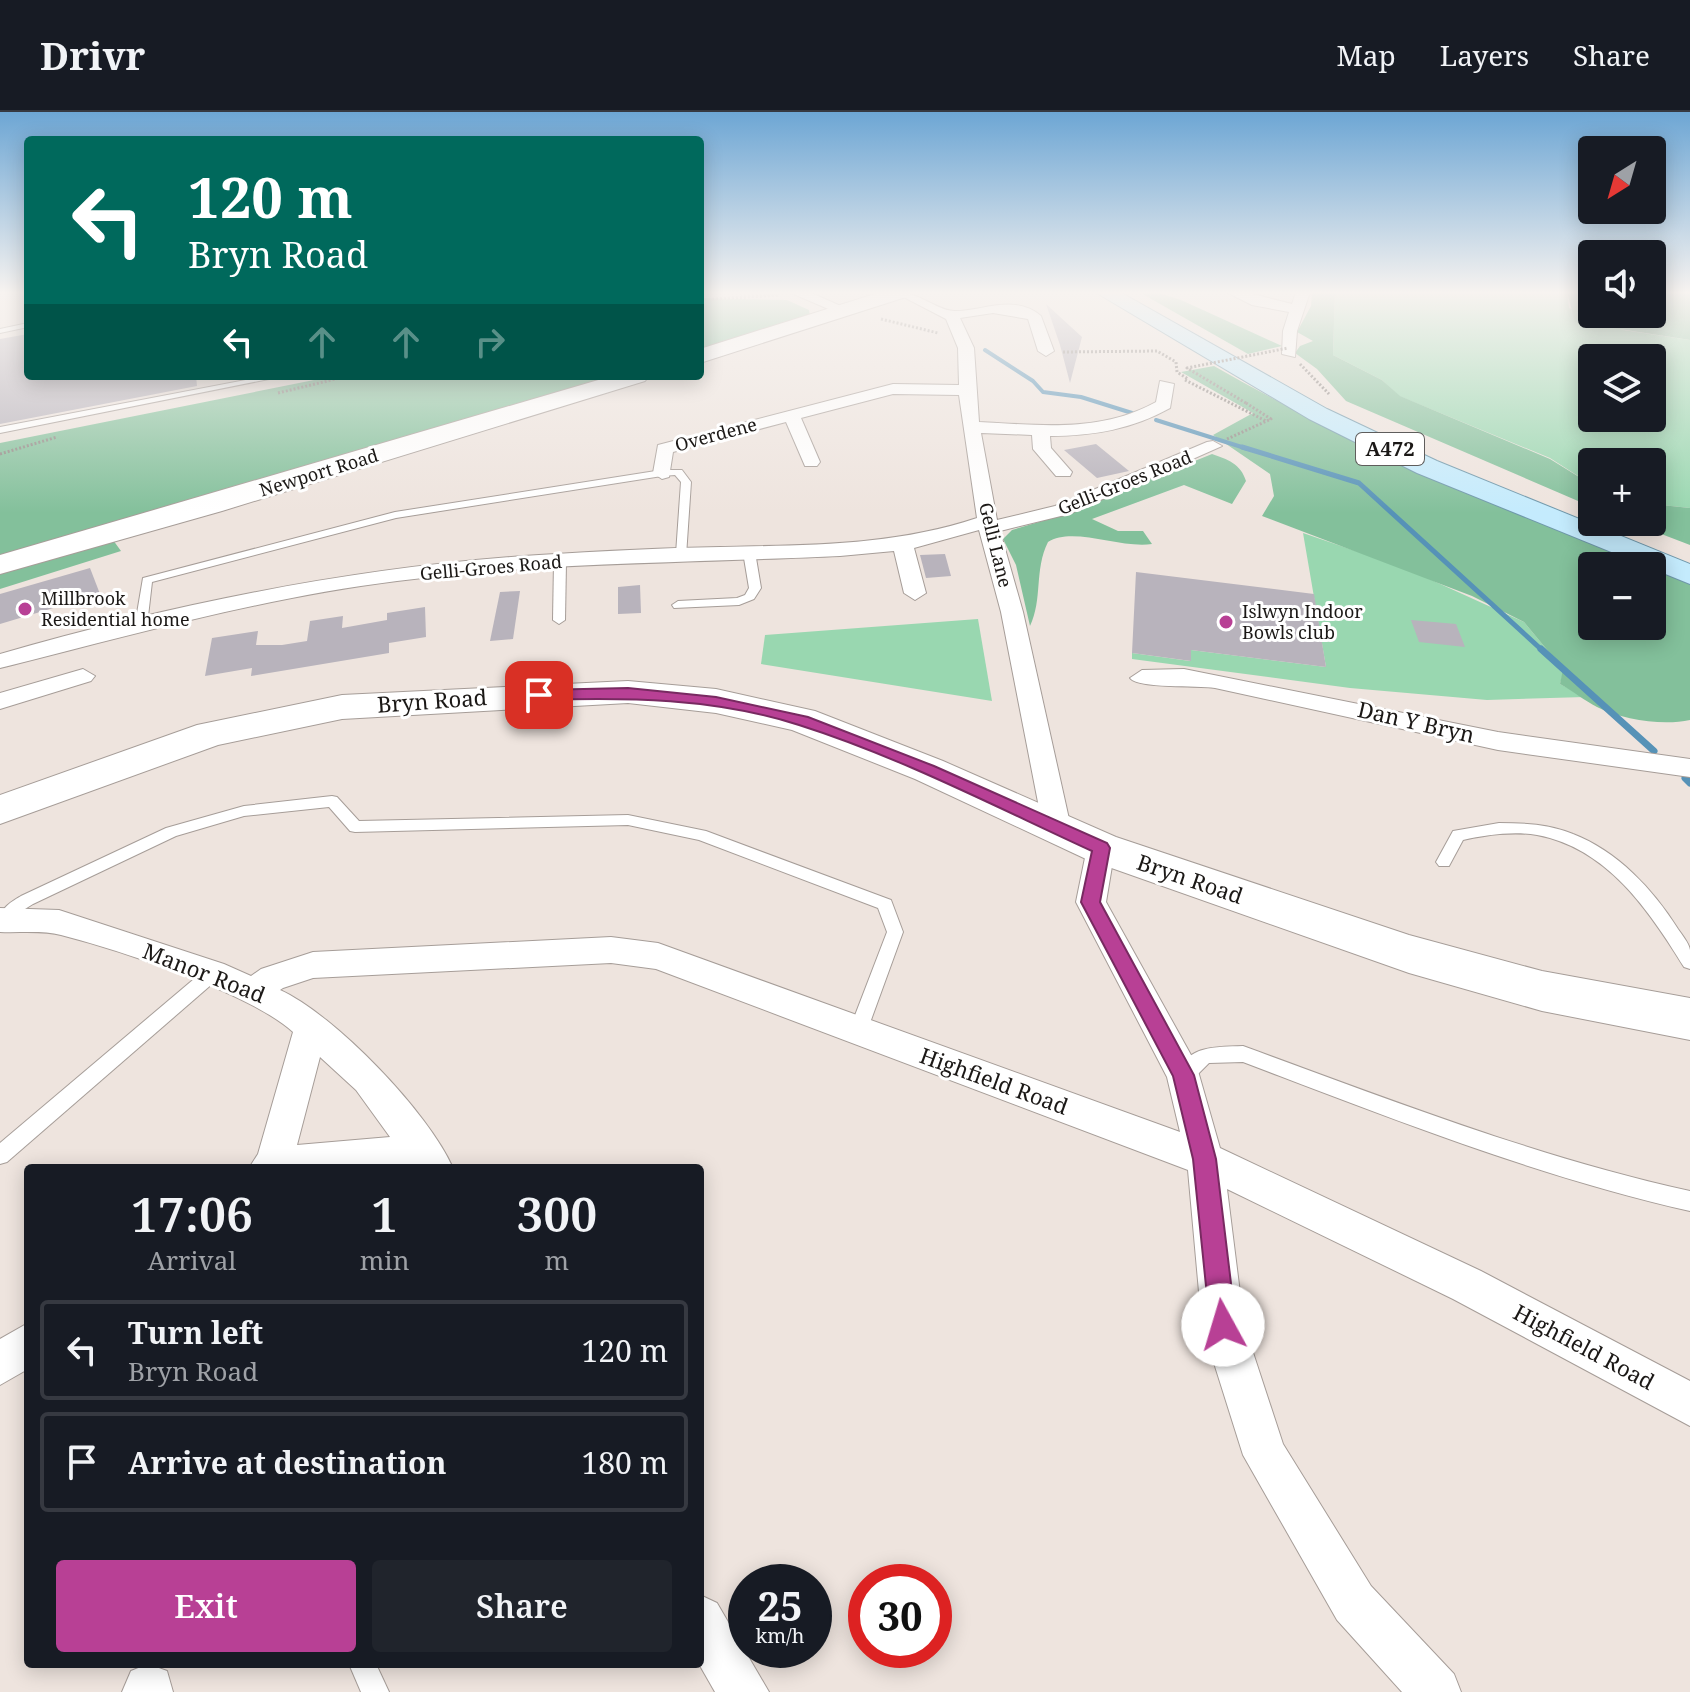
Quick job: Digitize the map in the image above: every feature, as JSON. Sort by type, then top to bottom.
[{"type":"main road","name":"A472","points":[[1234,366],[1318,414],[1399,454],[1513,505],[1690,575]]},
{"type":"main road","name":"A472","points":[[1259,366],[1343,413],[1578,515]]},
{"type":"main road","name":"A472","points":[[1630,536],[1690,559]]},
{"type":"street","name":"Gelli Lane","points":[[966,366],[972,427],[988,524],[1012,612],[1057,828]]},
{"type":"street","name":"Newport Road","points":[[0,565],[212,505],[624,380]]},
{"type":"street","points":[[972,427],[1084,430],[1147,416],[1164,404],[1166,384]]},
{"type":"street","name":"Overdene","points":[[662,473],[664,449],[893,389],[967,390]]},
{"type":"street","points":[[791,415],[811,462]]},
{"type":"street","points":[[1041,429],[1042,449],[1063,472]]},
{"type":"street","name":"Gelli-Groes Road","points":[[0,661],[141,625],[288,593],[450,568],[682,554],[846,550],[902,542],[1077,505],[1213,446]]},
{"type":"street","points":[[902,542],[915,593]]},
{"type":"street","points":[[0,701],[83,676]]},
{"type":"street","name":"Dan Y Bryn","points":[[1142,678],[1184,676],[1215,680],[1498,741],[1690,768]]},
{"type":"street","name":"Bryn Road","points":[[0,810],[210,734],[342,707],[628,692],[716,701],[802,720],[929,770],[1101,848],[1409,954],[1542,991],[1690,1019]]},
{"type":"street","points":[[1101,848],[1091,902],[1184,1075],[1205,1159],[1223,1325],[1265,1455],[1354,1603],[1436,1692]]},
{"type":"street","name":"Manor Road","points":[[2,920],[59,922],[256,990],[291,1010],[368,1079],[429,1160]]},
{"type":"street","name":"Highfield Road","points":[[256,990],[272,978],[313,965],[635,952],[658,956],[1205,1159],[1467,1285],[1690,1404]]},
{"type":"street","points":[[271,1164],[311,1028]]},
{"type":"street","points":[[323,1164],[429,1160]]},
{"type":"street","points":[[0,1364],[24,1347]]},
{"type":"street","points":[[704,1627],[744,1692]]},
{"type":"lane","points":[[0,430],[259,380]]},
{"type":"lane","points":[[141,625],[147,580],[395,515],[662,473],[678,472],[686,482],[682,554]]},
{"type":"lane","points":[[678,605],[739,601],[750,597],[755,588],[749,552]]},
{"type":"lane","points":[[559,620],[560,562]]},
{"type":"lane","points":[[2,920],[27,900],[171,832],[244,811],[332,801],[355,827],[628,820],[701,835],[885,904],[895,932],[858,1031]]},
{"type":"lane","points":[[1444,862],[1458,835],[1488,827],[1525,827],[1566,834],[1603,855],[1632,878],[1670,927],[1690,962]]},
{"type":"lane","points":[[0,1155],[213,973]]},
{"type":"lane","points":[[1184,1075],[1205,1055],[1243,1054],[1504,1151],[1616,1186],[1690,1201]]},
{"type":"lane","points":[[364,1668],[375,1692]]},
{"type":"path","points":[[1176,366],[1177,372],[1188,379],[1266,421]]},
{"type":"path","points":[[1201,366],[1187,368],[1271,419],[1213,446]]},
{"type":"path","points":[[1304,366],[1331,397]]},
{"type":"path","points":[[1166,384],[1188,379]]},
{"type":"green space","points":[[1214,366],[1319,422],[1427,474],[1612,552],[1578,552],[1578,640],[1666,640],[1666,574],[1690,583],[1690,720],[1643,721],[1597,707],[1560,684],[1563,669],[1524,622],[1472,596],[1262,516],[1274,496],[1270,474],[1213,435],[1253,413],[1181,372]]},
{"type":"green space","points":[[1313,366],[1354,366],[1382,380],[1400,396],[1550,459],[1578,476],[1578,501],[1346,401]]},
{"type":"green space","points":[[1354,366],[1578,366],[1578,432],[1666,432],[1666,366],[1690,366],[1690,508],[1666,505],[1666,448],[1578,448],[1578,476],[1550,458],[1399,396],[1382,380]]},
{"type":"green space","points":[[314,380],[613,380],[105,529],[121,551],[0,589],[0,443]]},
{"type":"green space","points":[[1212,454],[1233,463],[1244,475],[1246,481],[1232,504],[1184,485],[1092,519],[1118,531],[1143,531],[1152,544],[1126,544],[1070,536],[1048,542],[1041,563],[1030,626],[1016,565],[1003,539],[1012,530],[1059,516]]},
{"type":"green space","points":[[1666,505],[1690,508],[1690,545],[1666,536]]},
{"type":"green space","points":[[1303,533],[1405,568],[1524,622],[1564,670],[1560,684],[1585,697],[1487,700],[1350,688],[1132,659],[1132,653],[1190,661],[1191,650],[1326,667]]},
{"type":"green space","points":[[978,619],[992,701],[761,664],[765,635]]},
{"type":"building","points":[[0,366],[24,366],[24,380],[196,380],[197,386],[0,424]]},
{"type":"building","points":[[1065,366],[1075,366],[1070,383]]},
{"type":"building","points":[[1096,444],[1129,471],[1097,478],[1064,450]]},
{"type":"building","points":[[945,554],[951,576],[926,578],[920,555]]},
{"type":"building","name":"Millbrook Residential home","points":[[90,568],[100,594],[0,624],[0,594]]},
{"type":"building","name":"Islwyn Indoor Bowls club","points":[[1136,572],[1314,594],[1326,667],[1191,650],[1191,661],[1132,653]]},
{"type":"building","points":[[640,585],[641,613],[618,614],[618,587]]},
{"type":"building","points":[[520,591],[513,639],[490,641],[500,592]]},
{"type":"building","points":[[425,607],[426,637],[389,643],[389,653],[251,676],[252,668],[205,676],[212,638],[258,631],[256,645],[282,645],[307,641],[310,621],[343,616],[342,628],[387,620],[387,613]]},
{"type":"building","points":[[1411,620],[1456,624],[1465,647],[1419,642]]},
{"type":"waterway","points":[[1009,366],[1033,381],[1043,392],[1081,397],[1132,413]]},
{"type":"waterway","points":[[1156,420],[1248,449]]},
{"type":"waterway","points":[[1242,447],[1359,483],[1543,651]]},
{"type":"waterway","points":[[1541,649],[1654,751]]},
{"type":"waterway","points":[[1685,778],[1690,783]]},
{"type":"place","name":"Millbrook Residential home","points":[[25,609]]},
{"type":"place","name":"Islwyn Indoor Bowls club","points":[[1226,622]]},
{"type":"route","points":[[539,695],[628,692],[716,701],[802,720],[929,770],[1101,848],[1091,902],[1184,1075],[1205,1159],[1223,1325]]}]
